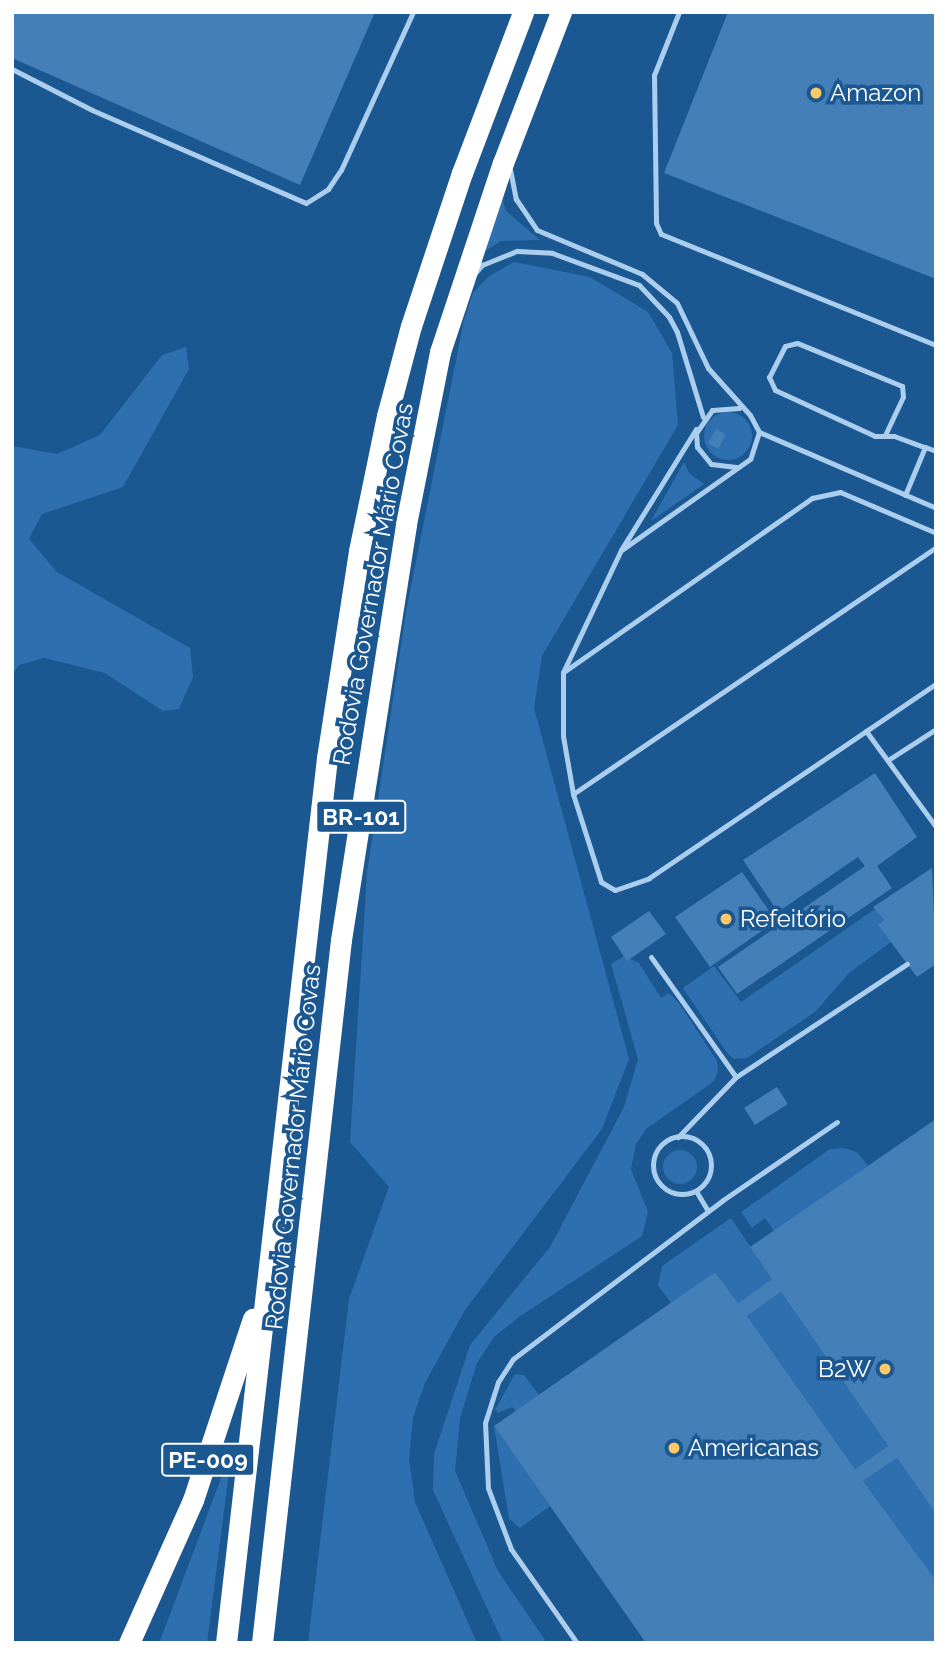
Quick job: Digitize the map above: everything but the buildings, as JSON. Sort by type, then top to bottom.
[{"type":"highway","name":"Rodovia Governador Mário Covas","points":[[226,1643],[327,758],[378,454],[430,264],[523,12]]},
{"type":"highway","name":"Rodovia Governador Mário Covas","points":[[262,1643],[341,940],[406,524],[440,352],[510,144],[561,12]]},
{"type":"highway","name":"PE-009","points":[[129,1643],[193,1500],[268,1270]]},
{"type":"lane","points":[[12,69],[92,110],[306,203],[328,188],[341,170],[414,12]]},
{"type":"lane","points":[[680,12],[654,75],[656,223],[661,234],[936,345]]},
{"type":"lane","points":[[510,144],[510,181],[525,217],[537,230],[621,264],[656,284],[677,303],[708,368],[759,432],[936,508]]},
{"type":"lane","points":[[460,292],[482,265],[517,251],[552,253],[623,276],[639,285],[669,317],[703,417]]},
{"type":"lane","points":[[885,436],[903,397],[901,386],[797,343],[785,346],[769,377],[775,390],[875,436],[885,436],[936,452]]},
{"type":"lane","points":[[742,409],[722,406],[703,417],[621,550],[563,672],[563,736],[573,794],[597,877],[608,888],[627,888],[936,684]]},
{"type":"lane","points":[[696,429],[697,447],[711,464],[732,469],[742,465]]},
{"type":"lane","points":[[621,550],[742,465],[756,451],[759,432]]},
{"type":"lane","points":[[905,495],[925,447]]},
{"type":"lane","points":[[563,672],[812,498],[840,492],[936,533]]},
{"type":"lane","points":[[573,794],[936,547]]},
{"type":"lane","points":[[888,760],[936,729]]},
{"type":"lane","points":[[866,731],[936,827]]},
{"type":"lane","points":[[651,957],[736,1077]]},
{"type":"lane","points":[[678,1137],[700,1143],[707,1151],[710,1173],[696,1191],[685,1194],[664,1188],[653,1169],[659,1148],[678,1137],[736,1077],[907,964]]},
{"type":"lane","points":[[577,1643],[510,1549],[499,1523],[485,1462],[490,1406],[513,1359],[708,1211],[837,1122]]},
{"type":"lane","points":[[696,1191],[708,1211]]},
{"type":"shaded area","points":[[501,194],[506,211],[540,240],[501,241],[477,256]]},
{"type":"shaded area","points":[[514,262],[590,277],[648,312],[672,353],[678,425],[542,656],[534,708],[629,1059],[602,1129],[465,1310],[425,1383],[413,1418],[409,1459],[415,1502],[477,1643],[308,1643],[349,1299],[389,1187],[350,1142],[367,873],[406,612],[464,320],[473,293],[488,277]]},
{"type":"shaded area","points":[[186,347],[189,369],[123,487],[42,514],[29,539],[57,572],[190,648],[193,677],[179,709],[163,711],[105,673],[44,658],[19,665],[12,675],[12,446],[57,454],[100,435],[162,355]]},
{"type":"shaded area","points":[[728,412],[737,413],[745,419],[751,427],[751,445],[745,453],[737,459],[728,460],[719,459],[711,453],[705,445],[704,436],[705,427],[711,419],[719,413]]},
{"type":"shaded area","points":[[684,462],[689,473],[704,484],[651,521]]},
{"type":"shaded area","points":[[875,909],[884,920],[878,925],[891,942],[849,973],[815,1012],[747,1058],[734,1059],[728,1054],[683,988],[714,966],[741,1002]]},
{"type":"shaded area","points":[[624,956],[639,963],[661,998],[669,993],[679,1003],[717,1061],[718,1072],[713,1082],[646,1129],[636,1144],[631,1169],[648,1212],[642,1236],[519,1317],[494,1337],[477,1363],[460,1418],[455,1471],[498,1571],[547,1643],[503,1643],[433,1490],[434,1454],[470,1345],[550,1247],[624,1107],[638,1059],[611,964]]},
{"type":"shaded area","points":[[843,1148],[857,1152],[868,1166],[774,1231],[765,1218],[752,1228],[741,1212],[830,1149]]},
{"type":"shaded area","points":[[680,1150],[692,1155],[697,1167],[692,1179],[680,1184],[668,1179],[663,1167],[668,1155]]},
{"type":"shaded area","points":[[731,1218],[772,1279],[738,1303],[715,1272],[671,1303],[658,1285],[662,1266]]},
{"type":"shaded area","points":[[781,1292],[888,1446],[855,1469],[747,1316]]},
{"type":"shaded area","points":[[515,1374],[524,1375],[539,1395],[516,1411],[512,1407],[498,1413],[495,1410]]},
{"type":"shaded area","points":[[494,1426],[550,1506],[520,1528],[509,1519]]},
{"type":"shaded area","points":[[232,1449],[207,1643],[159,1643],[160,1641]]},
{"type":"shaded area","points":[[897,1458],[936,1514],[934,1582],[863,1481]]},
{"type":"place","name":"Amazon","points":[[816,93]]},
{"type":"place","name":"Refeitório","points":[[726,919]]},
{"type":"place","name":"B2W","points":[[885,1369]]},
{"type":"place","name":"Americanas","points":[[674,1448]]}]
